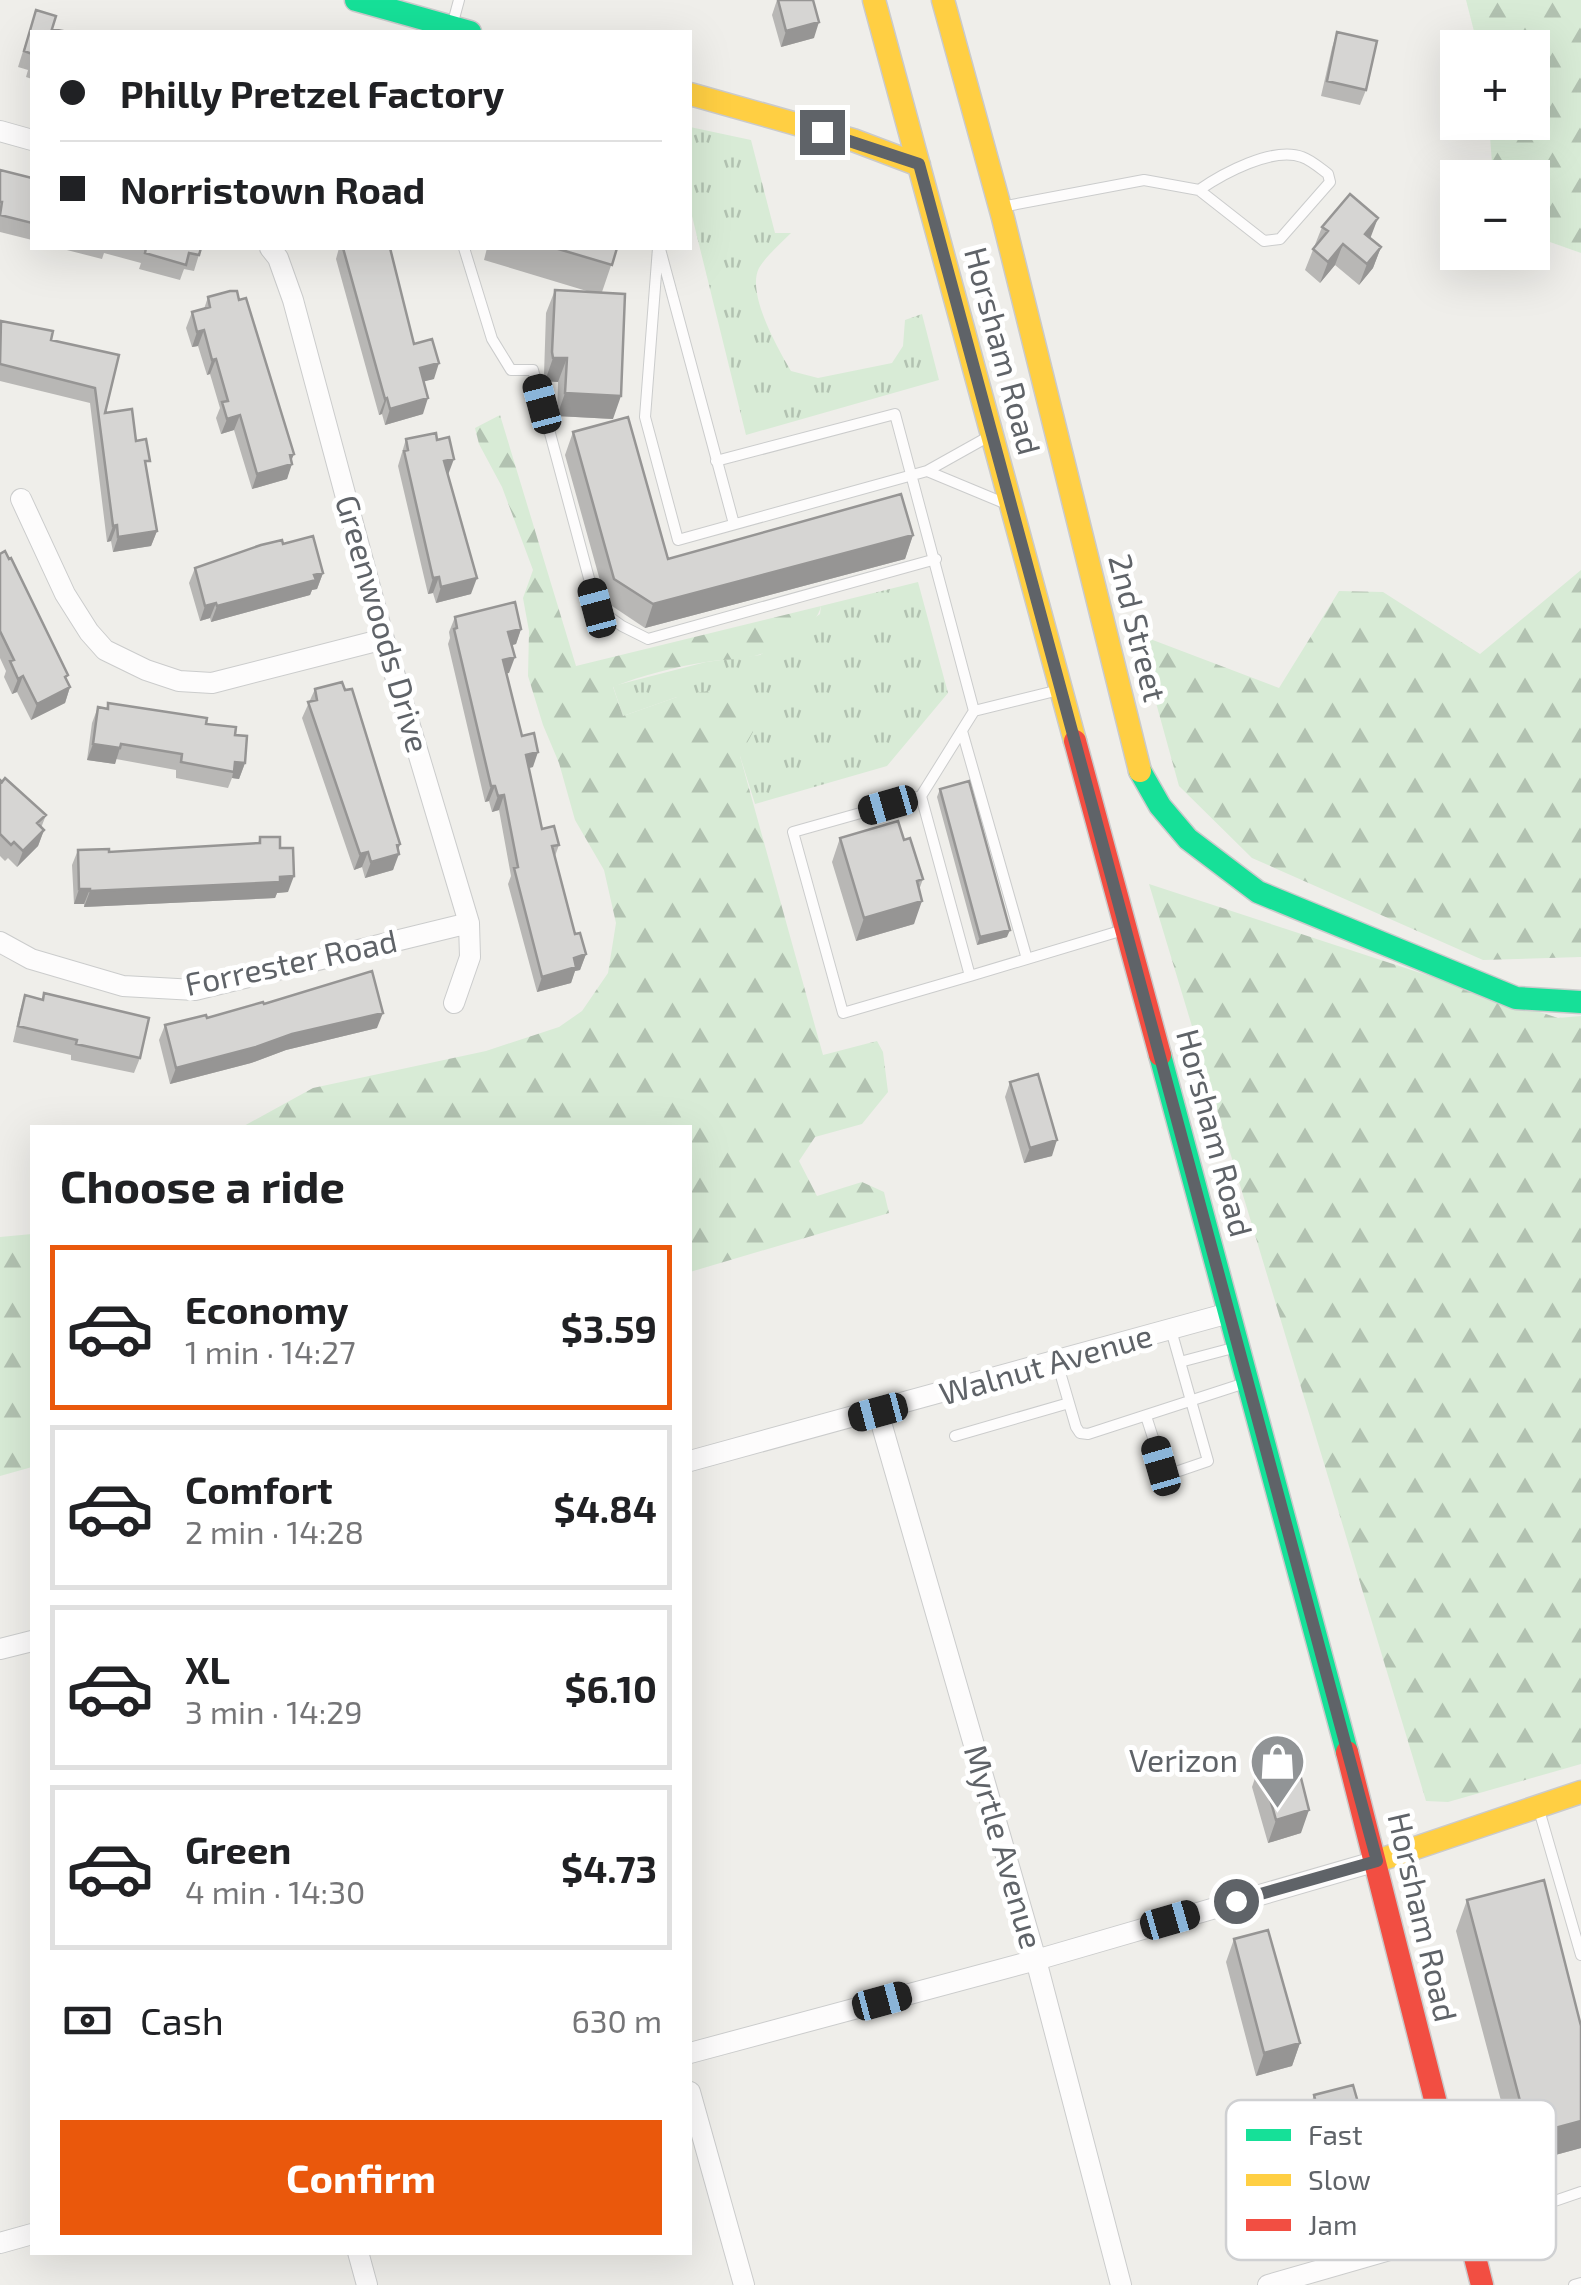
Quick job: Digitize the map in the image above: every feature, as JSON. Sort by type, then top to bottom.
[{"type":"main road","points":[[356,0],[447,29]]},
{"type":"main road","name":"Horsham Road","points":[[874,0],[1377,1861],[1433,2100]]},
{"type":"main road","name":"2nd Street","points":[[942,0],[1000,207],[1138,767],[1151,797],[1199,848],[1258,892],[1516,998],[1581,1002]]},
{"type":"main road","points":[[692,95],[853,140],[919,164]]},
{"type":"main road","points":[[1377,1861],[1581,1792]]},
{"type":"main road","name":"Horsham Road","points":[[1476,2260],[1482,2285]]},
{"type":"street","points":[[0,131],[30,139]]},
{"type":"street","name":"Greenwoods Drive","points":[[272,250],[293,300],[384,639],[469,924],[470,957],[454,1003]]},
{"type":"street","points":[[21,499],[70,604],[89,632],[105,650],[146,670],[180,680],[212,682],[384,639]]},
{"type":"street","name":"Forrester Road","points":[[0,942],[31,960],[123,986],[195,990],[469,924]]},
{"type":"street","name":"Walnut Avenue","points":[[692,1461],[1229,1314]]},
{"type":"street","name":"Myrtle Avenue","points":[[878,1412],[1036,1960],[1121,2285]]},
{"type":"street","points":[[0,1650],[30,1642]]},
{"type":"street","points":[[692,2052],[1036,1960],[1377,1861]]},
{"type":"street","points":[[692,2099],[744,2285]]},
{"type":"street","points":[[0,2243],[30,2235]]},
{"type":"street","points":[[359,2255],[367,2285]]},
{"type":"street","points":[[1268,2285],[1355,2260]]},
{"type":"lane","points":[[447,29],[459,0]]},
{"type":"lane","points":[[1000,207],[1144,180],[1199,190],[1264,240],[1280,239],[1330,182],[1328,174],[1301,156],[1278,155],[1223,173],[1199,190]]},
{"type":"lane","points":[[465,250],[492,339],[511,370],[533,370],[597,608],[622,626],[648,638],[936,559]]},
{"type":"lane","points":[[659,250],[644,417],[678,540],[927,471],[992,436]]},
{"type":"lane","points":[[660,250],[734,524]]},
{"type":"lane","points":[[716,461],[896,414],[974,712]]},
{"type":"lane","points":[[927,471],[1010,505]]},
{"type":"lane","points":[[1060,690],[974,712],[920,796],[793,832],[843,1013],[1125,930]]},
{"type":"lane","points":[[962,731],[1027,959]]},
{"type":"lane","points":[[920,796],[970,976]]},
{"type":"lane","points":[[1146,1416],[1164,1472],[1170,1474],[1203,1464],[1208,1456],[1171,1330]]},
{"type":"lane","points":[[1180,1362],[1238,1346]]},
{"type":"lane","points":[[1057,1362],[1080,1433],[1088,1434],[1248,1382]]},
{"type":"lane","points":[[955,1436],[1069,1403]]},
{"type":"lane","points":[[1538,1804],[1581,1955]]},
{"type":"lane","points":[[1556,2201],[1581,2192]]},
{"type":"green space","points":[[1466,0],[1581,0],[1581,253],[1550,242],[1550,160],[1492,160],[1490,140],[1550,140],[1550,30],[1474,30]]},
{"type":"green space","points":[[692,127],[751,140],[775,233],[791,233],[762,263],[756,279],[765,321],[791,371],[818,378],[892,363],[903,346],[905,320],[922,314],[939,380],[746,435],[692,216]]},
{"type":"green space","points":[[500,415],[576,666],[821,606],[806,629],[769,651],[671,669],[613,687],[623,716],[677,697],[728,687],[743,698],[753,732],[740,756],[823,1055],[877,1041],[883,1052],[888,1092],[862,1124],[815,1137],[799,1161],[817,1196],[862,1182],[884,1192],[889,1213],[692,1271],[692,1125],[246,1125],[313,1088],[486,1051],[559,1027],[582,1011],[608,973],[616,923],[604,870],[575,820],[528,676],[529,631],[523,598],[533,570],[475,428]]},
{"type":"green space","points":[[1581,570],[1581,957],[1483,960],[1252,858],[1179,786],[1137,634],[1279,688],[1339,591],[1383,592],[1480,654]]},
{"type":"green space","points":[[918,582],[948,693],[887,766],[755,804],[740,756],[677,697],[623,716],[613,686],[706,662],[760,655],[820,614],[821,606]]},
{"type":"green space","points":[[1149,884],[1558,1018],[1581,1016],[1581,1764],[1448,1802],[1426,1801]]},
{"type":"green space","points":[[30,1234],[30,1468],[0,1476],[0,1237]]},
{"type":"building","points":[[778,0],[813,0],[819,22],[786,31]]},
{"type":"building","points":[[36,10],[56,16],[52,29],[57,30],[30,30]]},
{"type":"building","points":[[30,30],[30,53],[24,51]]},
{"type":"building","points":[[1337,32],[1377,41],[1366,90],[1327,81]]},
{"type":"building","points":[[0,170],[30,178],[30,222],[0,215]]},
{"type":"building","points":[[1350,194],[1378,218],[1365,234],[1381,247],[1367,264],[1343,244],[1328,262],[1313,249],[1328,231],[1322,227]]},
{"type":"building","points":[[200,250],[199,255],[189,253],[186,265],[145,253]]},
{"type":"building","points":[[344,250],[390,250],[414,344],[432,339],[439,363],[420,368],[428,398],[390,409]]},
{"type":"building","points":[[562,250],[616,250],[612,265]]},
{"type":"building","points":[[555,290],[625,294],[621,396],[565,393],[567,358],[553,358],[552,352]]},
{"type":"building","points":[[237,291],[239,300],[246,298],[294,454],[290,455],[292,464],[257,474],[240,415],[227,419],[222,402],[228,401],[216,359],[212,360],[204,330],[197,332],[192,312],[210,307],[208,297]]},
{"type":"building","points":[[1,321],[53,331],[51,340],[119,355],[105,413],[132,409],[136,441],[146,439],[150,461],[145,461],[157,531],[118,537],[117,525],[113,526],[95,388],[0,364]]},
{"type":"building","points":[[628,417],[668,559],[901,494],[913,535],[653,604],[614,579],[573,432]]},
{"type":"building","points":[[436,433],[437,440],[449,437],[454,459],[444,461],[477,578],[441,587],[439,577],[433,578],[404,451],[408,450],[406,439]]},
{"type":"building","points":[[313,536],[323,573],[314,575],[316,580],[205,606],[195,568],[261,545]]},
{"type":"building","points":[[5,551],[68,675],[65,677],[70,687],[37,704],[23,676],[18,679],[0,631],[0,554]]},
{"type":"building","points":[[515,602],[521,629],[508,632],[515,657],[503,660],[522,736],[534,733],[538,752],[526,755],[542,829],[554,826],[559,845],[552,846],[575,934],[580,933],[586,954],[574,958],[576,967],[542,977],[514,868],[518,867],[504,795],[498,796],[495,786],[491,786],[454,629],[455,617]]},
{"type":"building","points":[[342,682],[345,690],[352,689],[400,844],[399,854],[371,862],[368,852],[360,854],[308,702],[317,700],[315,689]]},
{"type":"building","points":[[108,703],[207,718],[206,724],[236,727],[235,735],[247,736],[245,763],[235,762],[234,772],[181,762],[182,754],[121,744],[120,748],[93,744],[98,707],[108,709]]},
{"type":"building","points":[[5,778],[46,815],[37,823],[44,830],[23,851],[0,834],[0,780]]},
{"type":"building","points":[[969,781],[1010,930],[980,937],[940,789]]},
{"type":"building","points":[[898,821],[904,840],[910,838],[923,879],[917,881],[922,901],[864,918],[840,838]]},
{"type":"building","points":[[260,837],[280,837],[280,848],[293,848],[294,876],[280,877],[280,882],[79,889],[78,850],[109,852],[260,843]]},
{"type":"building","points":[[372,971],[383,1013],[292,1034],[176,1068],[165,1025],[264,1004]]},
{"type":"building","points":[[44,993],[149,1018],[140,1058],[18,1026],[25,995],[43,1000]]},
{"type":"building","points":[[1038,1074],[1057,1140],[1030,1148],[1010,1082]]},
{"type":"building","points":[[1295,1754],[1309,1810],[1276,1820],[1260,1763]]},
{"type":"building","points":[[1544,1880],[1581,2026],[1581,2121],[1556,2128],[1556,2100],[1520,2100],[1467,1900]]},
{"type":"building","points":[[1268,1930],[1300,2043],[1264,2053],[1234,1939]]},
{"type":"building","points":[[1353,2085],[1357,2100],[1315,2100],[1314,2095]]},
{"type":"traffic: fast","points":[[356,0],[463,30]]},
{"type":"traffic: fast","points":[[1140,771],[1160,806],[1188,839],[1258,892],[1516,998],[1581,1002]]},
{"type":"traffic: fast","points":[[1160,1055],[1347,1752]]},
{"type":"traffic: slow","points":[[874,0],[1075,741]]},
{"type":"traffic: slow","points":[[943,0],[1003,218],[1140,771]]},
{"type":"traffic: slow","points":[[692,95],[853,140],[919,165]]},
{"type":"traffic: slow","points":[[1377,1861],[1581,1792]]},
{"type":"traffic: jam","points":[[1075,741],[1160,1055]]},
{"type":"traffic: jam","points":[[1347,1752],[1435,2100]]},
{"type":"traffic: jam","points":[[1476,2260],[1482,2285]]},
{"type":"place","name":"Verizon","points":[[1277,1810]]},
{"type":"route","points":[[822,132],[919,164],[1377,1861],[1236,1901]]}]
